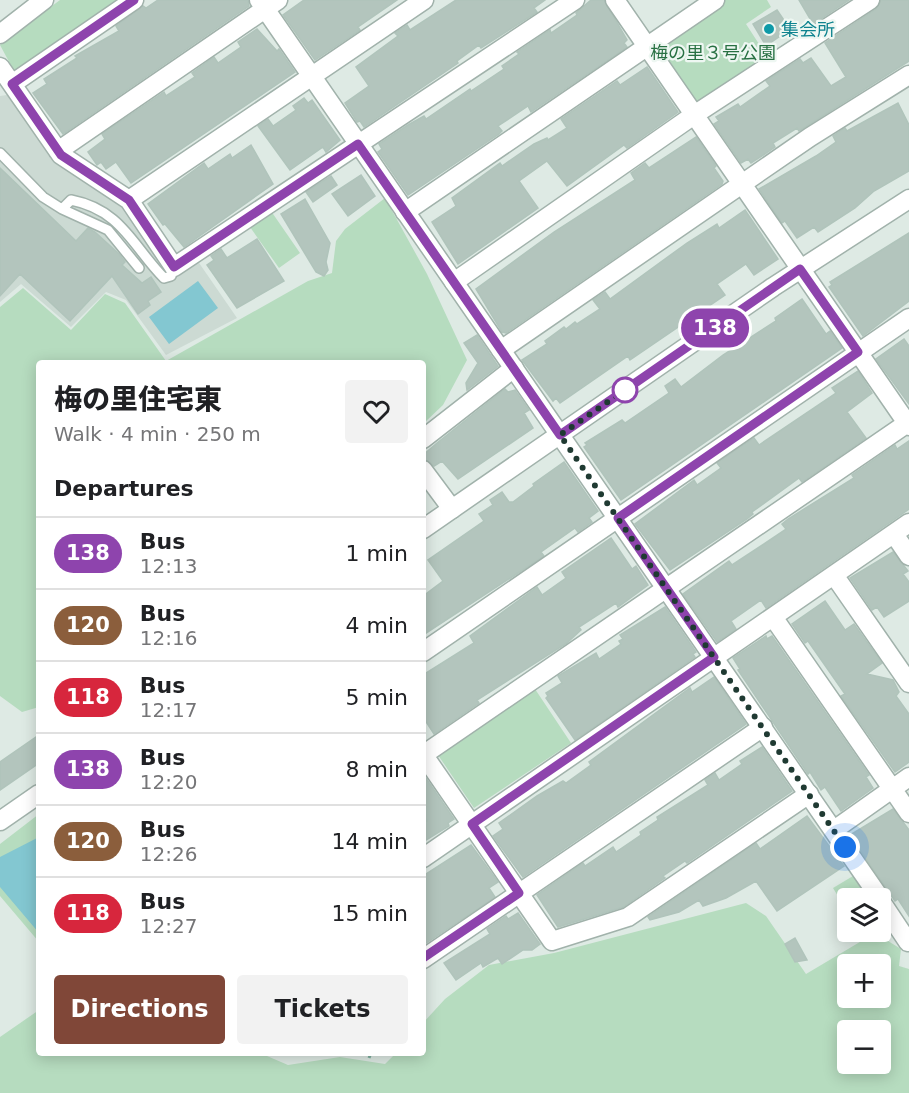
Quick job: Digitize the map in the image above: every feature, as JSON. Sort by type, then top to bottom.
[{"type":"street","points":[[0,34],[44,0]]},
{"type":"street","points":[[12,84],[134,0]]},
{"type":"street","points":[[129,200],[424,0]]},
{"type":"street","points":[[0,67],[58,151],[129,200],[174,267],[575,0]]},
{"type":"street","points":[[426,752],[908,424],[615,0]]},
{"type":"street","points":[[405,212],[646,45],[715,0]]},
{"type":"street","points":[[454,282],[694,114],[870,0]]},
{"type":"street","points":[[58,151],[267,3],[358,144],[873,888]]},
{"type":"street","points":[[501,350],[742,184],[909,75]]},
{"type":"street","points":[[426,527],[800,269],[909,199]]},
{"type":"street","points":[[426,650],[909,318]]},
{"type":"street","points":[[426,437],[514,368]]},
{"type":"street","points":[[426,474],[452,509]]},
{"type":"street","points":[[426,856],[909,523]]},
{"type":"street","points":[[894,534],[909,556]]},
{"type":"street","points":[[834,575],[909,683]]},
{"type":"street","points":[[773,617],[909,813]]},
{"type":"street","points":[[426,956],[763,727]]},
{"type":"street","points":[[426,758],[552,940],[628,917],[809,795]]},
{"type":"street","points":[[834,830],[909,777]]},
{"type":"street","points":[[0,821],[36,796]]},
{"type":"street","points":[[891,915],[909,942]]},
{"type":"lane","points":[[0,153],[43,197],[62,209],[108,230],[139,268]]},
{"type":"lane","points":[[62,209],[71,200],[114,218],[165,278],[171,276],[174,267]]},
{"type":"shaded area","points":[[7,95],[51,154],[124,202],[175,275],[197,260],[237,318],[166,355],[126,300],[106,292],[71,327],[21,284],[0,302],[0,96]]},
{"type":"green space","points":[[60,0],[117,0],[118,3],[14,71],[0,45]]},
{"type":"green space","name":"梅の里３号公園","points":[[725,0],[767,0],[771,7],[746,24],[768,58],[698,105],[657,45]]},
{"type":"green space","points":[[385,198],[427,274],[467,360],[443,405],[426,421],[426,360],[168,360],[308,281],[332,273],[336,241],[345,229]]},
{"type":"green space","points":[[271,211],[300,253],[279,268],[250,227]]},
{"type":"green space","points":[[23,288],[71,330],[105,294],[125,303],[165,360],[36,360],[36,708],[22,712],[0,696],[0,307]]},
{"type":"green space","points":[[535,689],[571,743],[474,808],[438,755]]},
{"type":"green space","points":[[36,816],[36,938],[0,896],[0,844]]},
{"type":"green space","points":[[853,876],[861,888],[837,888],[837,895],[833,888]]},
{"type":"green space","points":[[746,903],[766,916],[806,974],[837,956],[837,1008],[891,1008],[891,954],[840,954],[860,942],[890,942],[901,949],[899,966],[909,969],[909,1093],[0,1093],[0,1037],[36,1012],[36,1056],[267,1056],[288,1065],[340,1057],[385,1064],[393,1056],[426,1056],[426,1020],[445,999],[489,965],[554,953]]},
{"type":"water","points":[[198,281],[218,308],[169,344],[149,317]]},
{"type":"water","points":[[36,839],[36,929],[0,887],[0,857]]},
{"type":"building","points":[[158,0],[248,0],[249,6],[63,134],[33,93],[47,84],[44,79],[77,58],[75,56],[119,31],[116,26],[143,6],[146,8]]},
{"type":"building","points":[[304,0],[397,0],[358,27],[360,30],[315,60],[283,15]]},
{"type":"building","points":[[456,0],[545,0],[534,8],[537,12],[481,48],[479,45],[457,61],[458,63],[364,127],[360,121],[357,122],[345,103],[369,86],[356,67],[398,36],[395,33],[407,25],[410,30]]},
{"type":"building","points":[[591,0],[604,0],[627,40],[624,43],[627,47],[531,112],[528,106],[498,126],[502,131],[499,134],[408,195],[378,152],[382,149],[379,144],[424,116],[426,119],[504,69],[502,66],[519,54],[517,52],[577,15],[576,13]]},
{"type":"building","points":[[799,0],[849,0],[813,24]]},
{"type":"building","points":[[881,0],[909,0],[909,61],[799,131],[797,128],[773,143],[775,147],[751,163],[748,159],[741,163],[714,124],[719,121],[716,117],[738,104],[740,107],[770,86],[766,81],[800,59],[803,63],[811,58],[831,86],[846,77],[825,43],[876,9]]},
{"type":"building","name":"集会所","points":[[777,10],[790,29],[766,46],[753,24]]},
{"type":"building","points":[[257,29],[277,51],[279,49],[295,72],[131,183],[116,162],[106,169],[101,162],[97,165],[88,152],[105,139],[102,134],[164,92],[166,96],[195,77],[192,73],[214,57],[218,63],[241,47],[238,42]]},
{"type":"building","points":[[647,67],[678,112],[627,148],[624,145],[567,186],[547,161],[519,181],[538,208],[458,264],[432,222],[456,206],[452,198],[500,163],[502,166],[534,144],[547,138],[548,140],[567,128],[561,119],[617,81],[620,85]]},
{"type":"building","points":[[304,98],[308,103],[312,100],[340,140],[326,152],[323,147],[290,170],[258,126],[268,119],[273,126],[296,110],[293,106]]},
{"type":"building","points":[[898,103],[909,125],[909,171],[874,191],[855,208],[818,232],[814,227],[797,238],[785,221],[782,223],[759,189],[836,142],[833,136],[845,128],[847,131]]},
{"type":"building","points":[[696,137],[716,166],[714,168],[723,181],[722,184],[506,333],[502,332],[476,289],[554,232],[635,180],[631,173],[645,163],[649,168]]},
{"type":"building","points":[[251,145],[273,184],[184,247],[165,224],[163,225],[148,204],[204,163],[208,169],[230,154],[232,158]]},
{"type":"building","points":[[0,168],[76,241],[88,228],[95,232],[119,254],[125,262],[122,265],[142,283],[151,277],[161,292],[148,301],[150,305],[138,314],[112,276],[70,321],[20,274],[0,296]]},
{"type":"building","points":[[361,175],[375,196],[348,216],[332,194]]},
{"type":"building","points":[[331,176],[337,185],[313,202],[306,192]]},
{"type":"building","points":[[305,199],[330,243],[326,262],[328,270],[324,276],[316,272],[281,214]]},
{"type":"building","points":[[745,210],[778,259],[754,275],[746,264],[717,284],[725,295],[630,360],[628,356],[560,403],[556,398],[553,401],[522,360],[547,344],[545,341],[564,327],[566,329],[575,322],[577,324],[600,309],[593,300],[605,292],[610,299],[687,243],[717,224],[719,228]]},
{"type":"building","points":[[909,233],[909,301],[863,336],[829,287],[832,285],[830,282]]},
{"type":"building","points":[[257,239],[284,281],[237,308],[207,265],[214,260],[211,256],[221,249],[227,258]]},
{"type":"building","points":[[802,299],[826,334],[830,331],[842,348],[621,500],[584,447],[587,445],[585,443],[622,420],[625,423],[669,393],[665,386],[675,379],[681,387],[723,355],[776,321],[775,318]]},
{"type":"building","points":[[477,335],[498,366],[467,390],[466,383],[478,363],[464,343]]},
{"type":"building","points":[[904,339],[909,346],[909,404],[876,359]]},
{"type":"building","points":[[858,371],[872,393],[847,412],[866,438],[802,482],[799,478],[752,512],[753,514],[747,519],[670,570],[635,524],[694,480],[697,485],[721,468],[717,463],[754,438],[759,445],[836,393],[832,388]]},
{"type":"building","points":[[505,389],[508,392],[515,390],[529,410],[524,413],[533,428],[458,479],[442,461],[434,466],[426,461],[426,452]]},
{"type":"building","points":[[909,441],[909,509],[766,608],[761,600],[731,621],[736,629],[717,642],[683,594],[729,561],[732,565],[786,529],[782,524],[788,519],[854,478],[852,475],[895,445],[897,449]]},
{"type":"building","points":[[564,462],[598,511],[589,518],[592,522],[578,532],[575,528],[541,552],[544,556],[426,633],[426,594],[443,581],[428,560],[484,521],[479,514],[493,505],[490,500],[502,492],[509,502],[513,502],[534,486],[533,484]]},
{"type":"building","points":[[611,538],[632,569],[636,566],[648,585],[618,607],[616,603],[579,627],[581,630],[567,643],[477,700],[479,703],[434,734],[426,722],[426,673],[474,643],[470,636],[537,587],[542,595],[566,578],[562,572]]},
{"type":"building","points":[[893,552],[908,571],[903,574],[909,582],[909,601],[884,617],[877,607],[872,610],[850,578]]},
{"type":"building","points":[[825,601],[845,630],[854,624],[882,663],[867,674],[893,680],[899,692],[896,696],[909,714],[909,762],[895,772],[841,696],[845,694],[808,641],[805,643],[792,624]]},
{"type":"building","points":[[665,607],[696,652],[693,654],[695,657],[575,740],[546,698],[548,696],[546,693],[562,683],[558,676],[596,653],[599,659],[621,644],[619,641],[623,639],[620,635]]},
{"type":"building","points":[[766,636],[767,639],[772,636],[869,775],[866,777],[873,788],[841,811],[825,787],[821,790],[810,772],[808,774],[738,670],[740,669],[733,658]]},
{"type":"building","points":[[714,677],[746,724],[523,877],[493,836],[503,829],[499,823],[537,796],[563,781],[566,783],[591,765],[589,762],[690,688],[692,692]]},
{"type":"building","points":[[36,737],[36,765],[0,790],[0,762]]},
{"type":"building","points":[[762,747],[792,791],[687,863],[685,861],[663,876],[665,878],[623,907],[558,927],[537,895],[583,863],[585,866],[613,847],[616,852],[641,835],[640,832],[658,820],[657,817],[708,785],[705,780],[715,773],[719,780],[742,764],[740,761]]},
{"type":"building","points":[[426,778],[454,819],[448,823],[449,826],[426,840]]},
{"type":"building","points":[[893,809],[909,830],[909,916],[898,899],[895,901],[891,895],[891,888],[886,888],[850,835]]},
{"type":"building","points":[[807,816],[844,866],[777,911],[756,881],[726,898],[703,906],[699,900],[679,912],[650,920],[648,917],[756,843],[760,849]]},
{"type":"building","points":[[471,845],[498,882],[489,888],[495,897],[426,943],[426,874]]},
{"type":"building","points":[[518,913],[540,944],[532,950],[523,950],[502,964],[498,958],[483,967],[481,963],[456,980],[444,963],[490,934],[487,929],[506,916],[508,919]]},
{"type":"building","points":[[795,938],[807,960],[795,962],[785,944]]},
{"type":"bus line","name":"138","points":[[134,0],[12,84],[61,155],[129,200],[174,267],[358,144],[560,435],[800,269],[858,352],[618,518],[714,657],[472,824],[519,893],[426,956]]},
{"type":"place","name":"集会所","points":[[769,29]]},
{"type":"route","points":[[625,390],[560,435],[845,847]]}]
